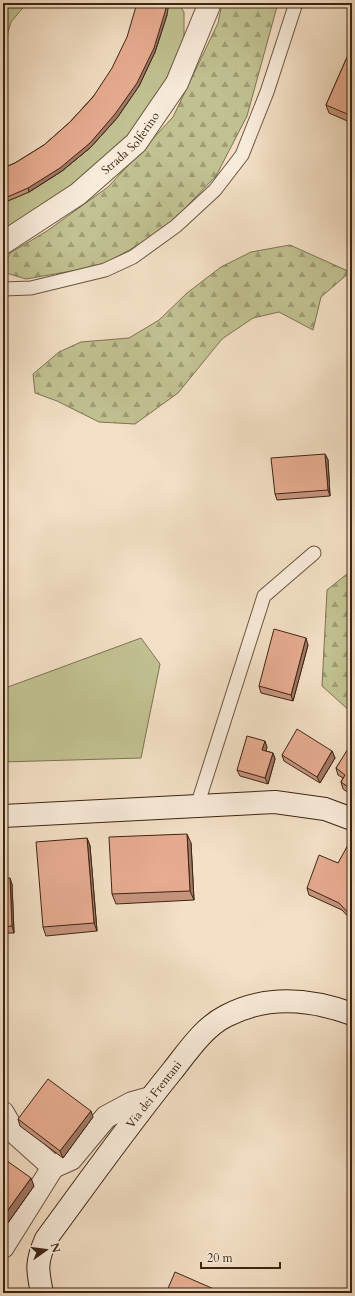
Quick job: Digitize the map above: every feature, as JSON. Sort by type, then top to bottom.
[{"type":"main road","name":"Strada Solferino","points":[[3,243],[78,194],[136,143],[177,83],[210,3]]},
{"type":"main road","points":[[3,816],[282,803],[325,809],[352,819]]},
{"type":"main road","name":"Via dei Frentani","points":[[42,1293],[39,1277],[38,1257],[46,1239],[150,1098],[201,1036],[224,1016],[253,1004],[292,1000],[352,1014]]},
{"type":"main road","points":[[3,1247],[53,1167],[71,1159],[106,1117],[132,1103],[150,1098]]},
{"type":"main road","points":[[3,1113],[14,1132],[53,1167]]},
{"type":"lane","points":[[3,289],[31,288],[105,270],[133,257],[176,226],[215,190],[242,155],[267,92],[296,3]]},
{"type":"lane","points":[[197,806],[264,596],[314,553]]},
{"type":"green space","points":[[3,3],[27,3],[11,22],[3,49]]},
{"type":"green space","points":[[169,3],[178,3],[184,12],[184,41],[164,84],[128,140],[80,183],[3,229],[3,203],[29,192],[62,171],[91,147],[155,52]]},
{"type":"green space","points":[[222,3],[278,3],[247,116],[216,176],[162,232],[100,266],[26,279],[3,272],[3,268],[10,253],[47,231],[108,187],[173,117],[218,23]]},
{"type":"green space","points":[[290,245],[350,272],[321,297],[313,330],[279,312],[253,318],[222,339],[178,393],[135,424],[99,422],[57,401],[35,393],[33,374],[59,352],[81,342],[129,338],[159,320],[187,293],[221,267],[251,252]]},
{"type":"green space","points":[[352,570],[352,713],[322,686],[327,590]]},
{"type":"green space","points":[[141,638],[160,664],[141,758],[3,762],[3,682],[8,687]]},
{"type":"building","points":[[137,3],[167,3],[154,48],[137,83],[115,114],[90,143],[60,168],[28,188],[3,199],[3,168],[15,163],[44,145],[70,122],[93,97],[112,68],[127,37]]},
{"type":"building","points":[[352,46],[352,116],[326,105]]},
{"type":"building","points":[[325,454],[328,490],[275,494],[271,458]]},
{"type":"building","points":[[274,629],[306,638],[291,695],[259,686]]},
{"type":"building","points":[[297,729],[332,751],[317,777],[282,755]]},
{"type":"building","points":[[247,736],[265,741],[262,750],[273,753],[265,778],[237,770]]},
{"type":"building","points":[[351,744],[352,790],[341,782],[345,775],[336,768]]},
{"type":"building","points":[[187,834],[190,891],[112,894],[109,837]]},
{"type":"building","points":[[87,838],[94,923],[43,927],[36,842]]},
{"type":"building","points":[[348,845],[352,846],[352,917],[339,903],[307,888],[319,855],[338,863]]},
{"type":"building","points":[[3,878],[10,878],[12,926],[3,927]]},
{"type":"building","points":[[48,1079],[91,1111],[60,1151],[18,1119]]},
{"type":"building","points":[[3,1158],[31,1178],[3,1217]]},
{"type":"building","points":[[175,1272],[223,1293],[166,1293]]}]
